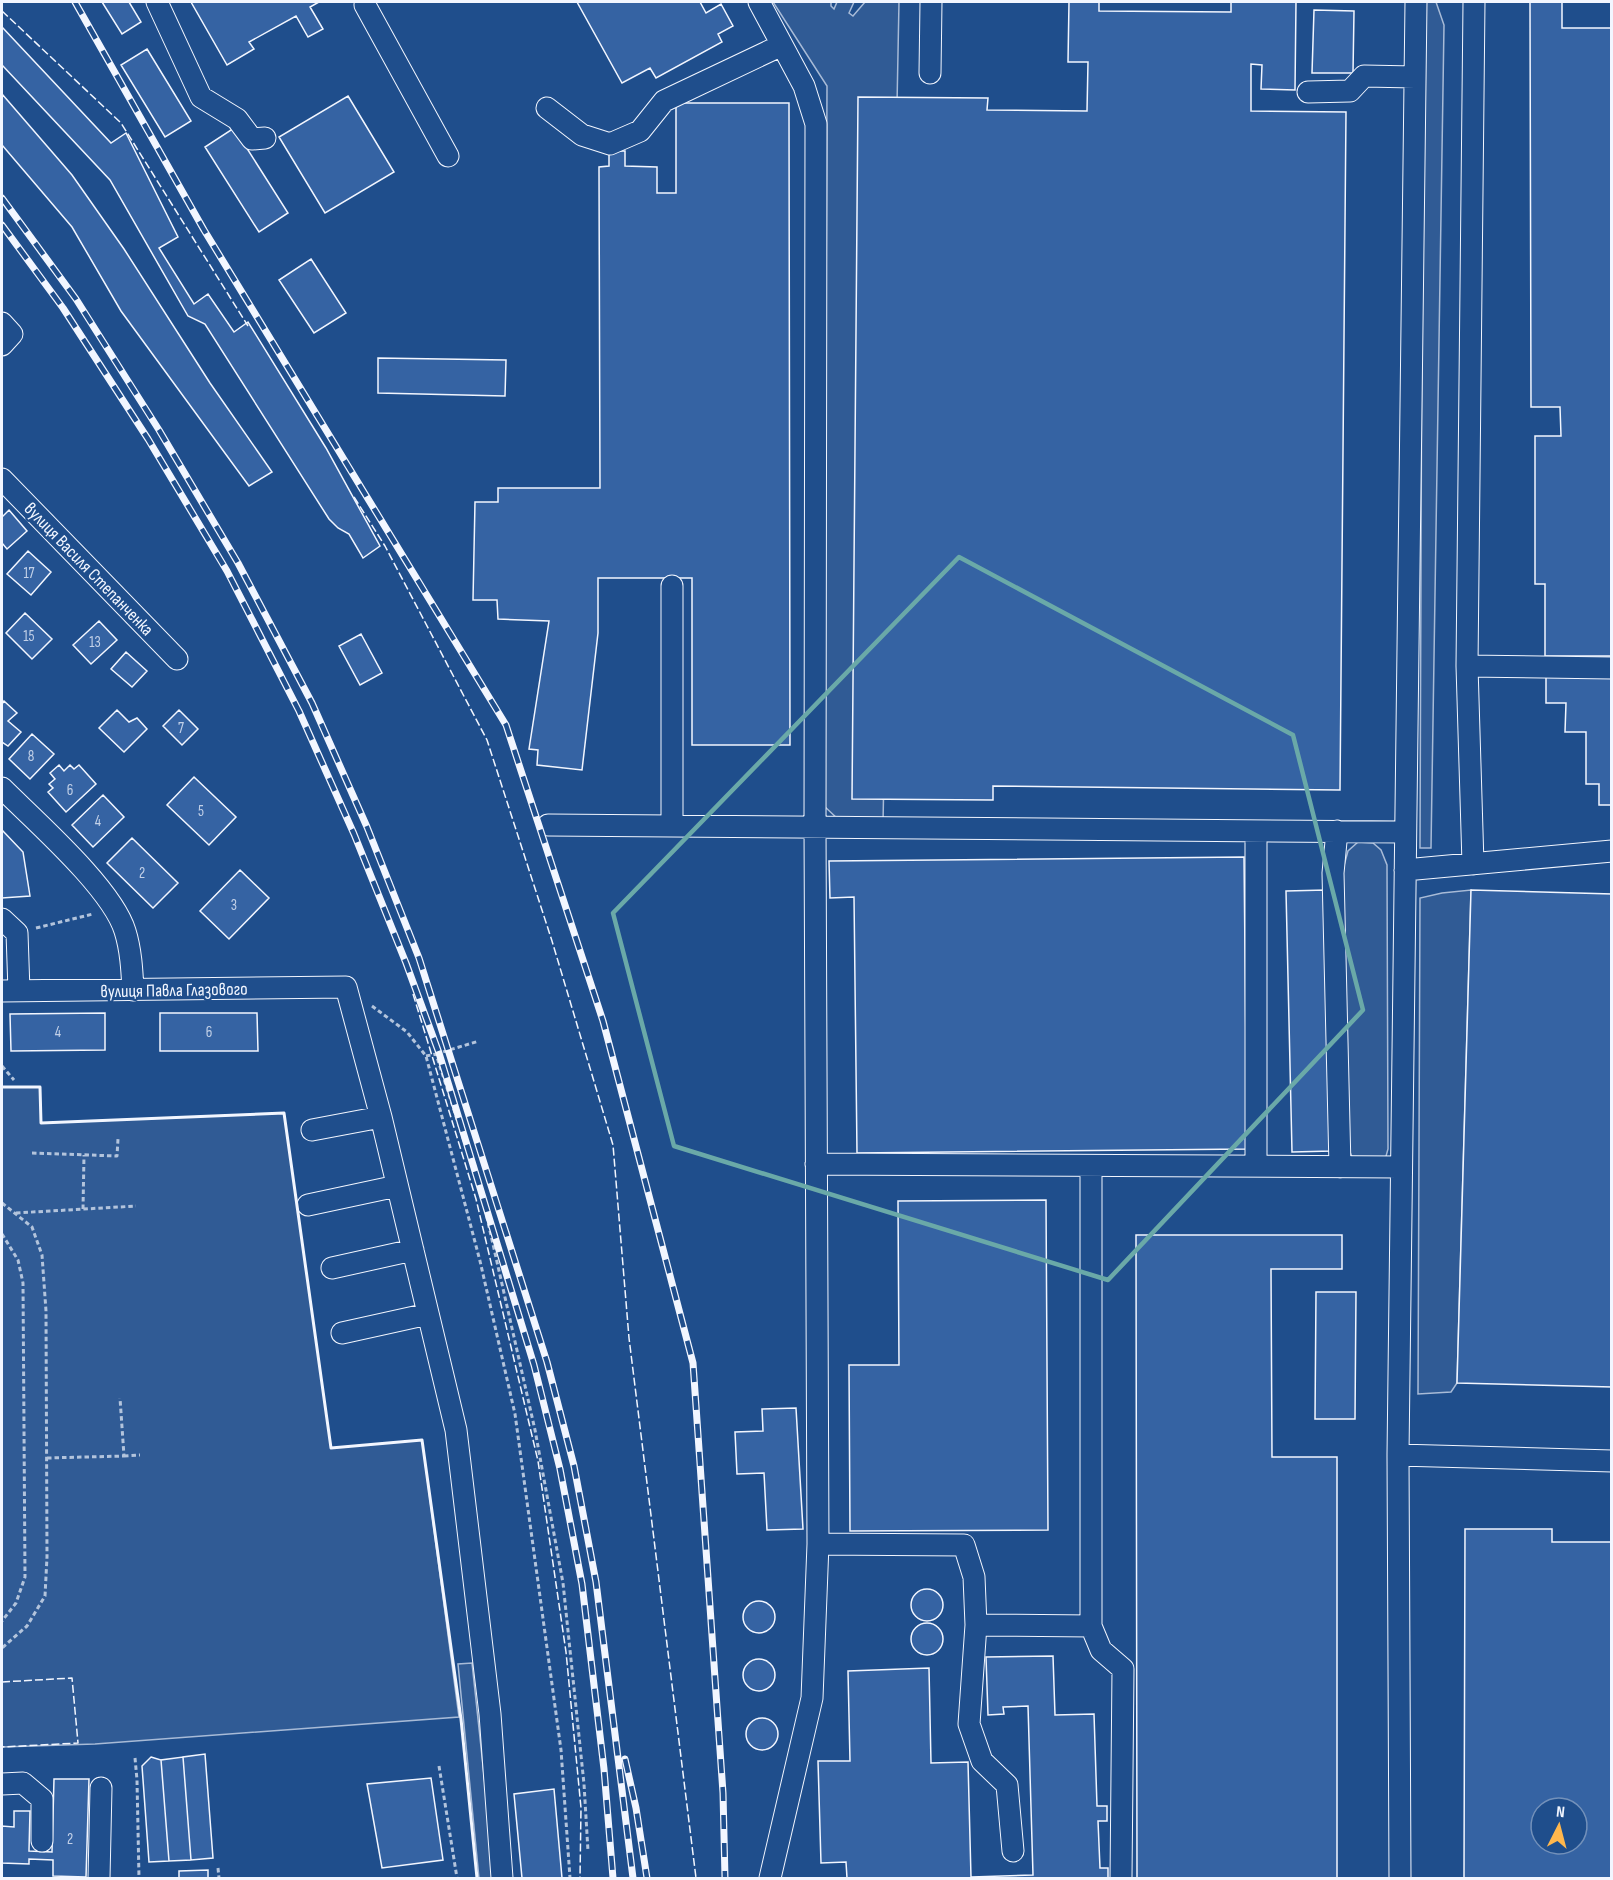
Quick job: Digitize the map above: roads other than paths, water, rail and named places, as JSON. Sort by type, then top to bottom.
[{"type":"street","points":[[158,2],[201,97],[237,119],[252,140],[266,138]]},
{"type":"street","points":[[759,2],[804,86],[816,124],[815,827],[818,1544],[812,1698],[770,1878]]},
{"type":"street","points":[[930,73],[931,2]]},
{"type":"street","points":[[1400,1878],[1398,1455],[1400,1167],[1416,2]]},
{"type":"street","points":[[1473,864],[1467,666],[1474,2]]},
{"type":"street","points":[[367,3],[448,156]]},
{"type":"street","points":[[547,108],[582,135],[610,144],[640,131],[663,101],[782,45]]},
{"type":"street","points":[[1308,92],[1350,91],[1364,76],[1415,77]]},
{"type":"street","points":[[2,323],[12,334],[2,345]]},
{"type":"street","name":"вулиця Василя Степанченка","points":[[2,479],[177,659]]},
{"type":"street","points":[[672,586],[672,826]]},
{"type":"street","points":[[1467,666],[1611,668]]},
{"type":"street","points":[[2,788],[73,859],[109,900],[125,930],[133,990]]},
{"type":"street","points":[[548,825],[1405,832]]},
{"type":"street","points":[[1256,831],[1256,1166]]},
{"type":"street","points":[[1337,831],[1332,873],[1340,1167]]},
{"type":"street","points":[[1405,870],[1611,851]]},
{"type":"street","points":[[9,926],[10,991]]},
{"type":"street","name":"вулиця Павла Глазового","points":[[10,991],[346,987],[381,1117]]},
{"type":"street","points":[[312,1130],[381,1117],[456,1430],[490,1714],[502,1878]]},
{"type":"street","points":[[816,1164],[1400,1167]]},
{"type":"street","points":[[1091,1166],[1091,1626],[1101,1650],[1123,1670],[1121,1878]]},
{"type":"street","points":[[309,1205],[397,1185]]},
{"type":"street","points":[[332,1268],[413,1250]]},
{"type":"street","points":[[342,1333],[428,1314]]},
{"type":"street","points":[[1398,1455],[1611,1461]]},
{"type":"street","points":[[818,1544],[964,1545],[974,1577],[976,1625],[969,1724],[982,1761],[1007,1785],[1013,1851]]},
{"type":"street","points":[[976,1625],[1091,1626]]},
{"type":"street","points":[[2,1784],[22,1783],[42,1799],[42,1841]]},
{"type":"street","points":[[99,1878],[101,1788]]},
{"type":"railway","points":[[75,2],[204,230],[506,725],[603,1021],[693,1363],[723,1793],[725,1878]]},
{"type":"railway","points":[[2,198],[76,299],[159,430],[238,563],[312,703],[367,827],[419,958],[547,1362],[574,1466],[596,1582],[633,1878]]},
{"type":"railway","points":[[2,225],[63,308],[148,439],[227,571],[299,711],[354,834],[406,963],[439,1053],[534,1365],[560,1469],[582,1584],[604,1769],[613,1878]]},
{"type":"railway","points":[[625,1759],[636,1808],[647,1878]]}]
